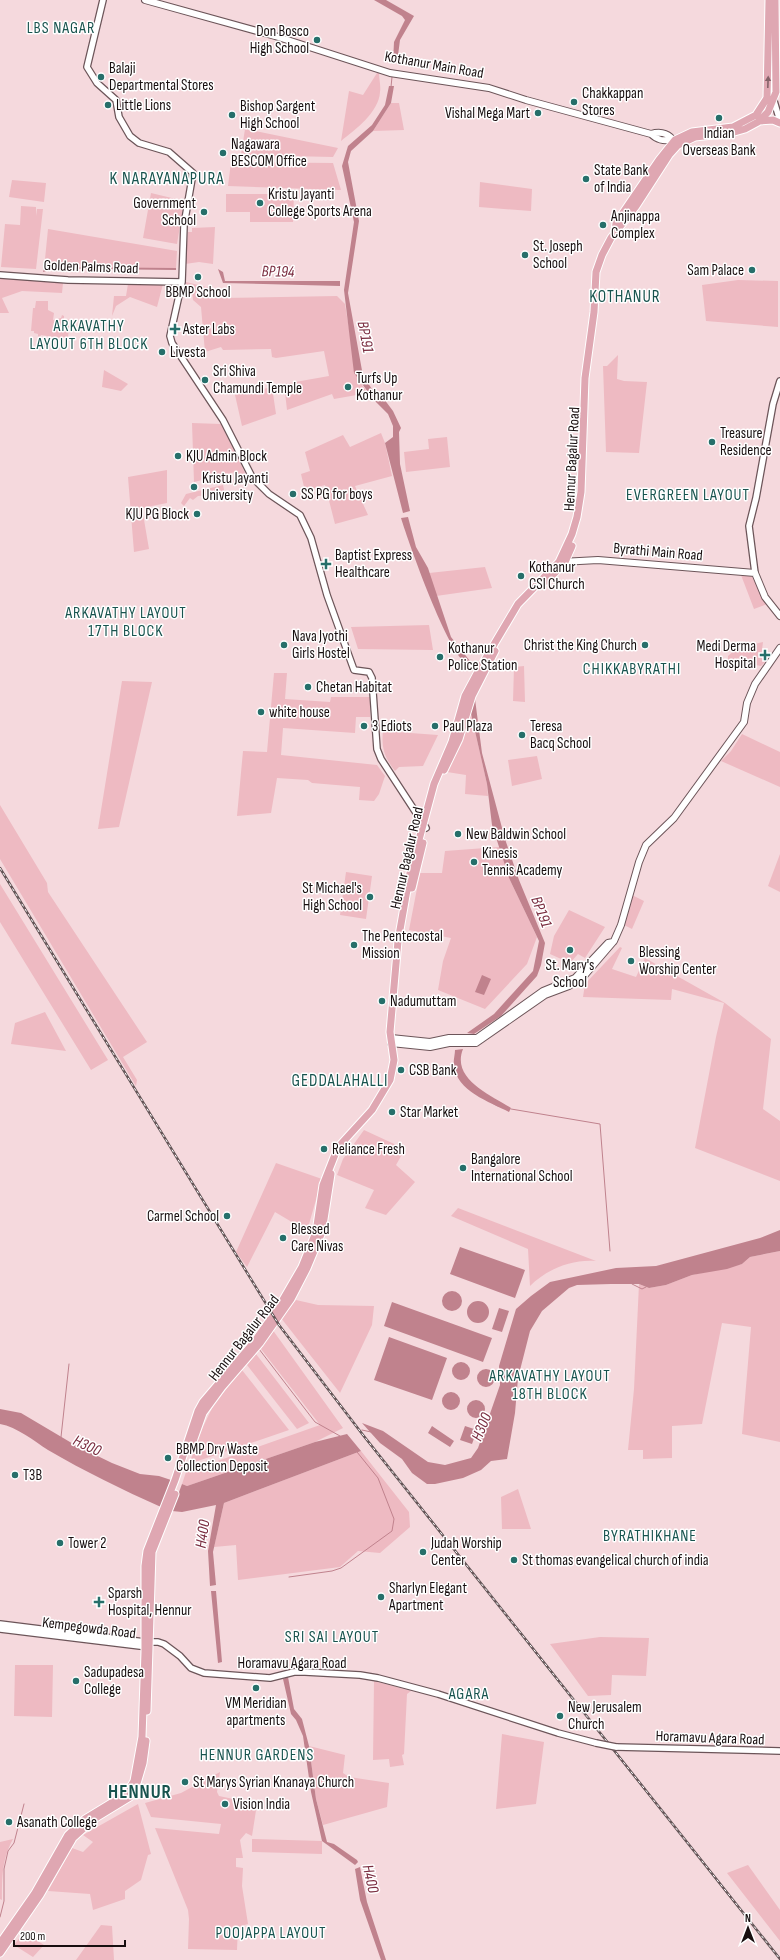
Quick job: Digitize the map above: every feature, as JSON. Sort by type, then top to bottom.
[{"type":"main road","name":"Kothanur Main Road","points":[[145,0],[275,36],[390,73],[489,88],[526,100],[650,134],[658,132],[669,135],[675,142]]},
{"type":"main road","points":[[769,0],[771,99]]},
{"type":"main road","name":"Hennur Bagalur Road","points":[[148,1645],[152,1552],[165,1513],[203,1413],[248,1354],[302,1267],[316,1232],[322,1185],[336,1152],[341,1144],[372,1110],[390,1080],[394,1060],[393,1040],[390,1032],[398,941],[410,873],[425,826],[438,770],[452,742],[463,703],[472,689],[511,614],[562,562],[572,534],[579,507],[584,399],[589,363],[596,272],[602,255],[615,232],[616,223],[659,160],[675,142],[692,132],[733,126],[745,122],[756,115],[776,92],[775,0]]},
{"type":"main road","name":"Hennur Bagalur Road","points":[[675,142],[695,137],[732,133],[745,129],[758,122],[768,112],[771,99]]},
{"type":"main road","points":[[758,122],[773,120],[780,122]]},
{"type":"main road","name":"Byrathi Main Road","points":[[562,562],[598,560],[755,573]]},
{"type":"main road","points":[[755,573],[765,597],[780,616]]},
{"type":"main road","points":[[393,1040],[430,1042],[449,1038],[465,1041],[477,1038],[543,991],[575,978],[608,943],[613,942],[621,925],[639,862],[646,845],[674,818],[744,722],[747,703],[755,684],[780,648]]},
{"type":"main road","points":[[0,1943],[35,1893],[68,1835],[85,1819],[125,1795],[131,1786],[137,1769],[141,1745],[148,1645]]},
{"type":"main road","points":[[0,1953],[40,1895],[73,1838],[94,1820],[130,1798],[135,1790],[145,1754],[148,1645]]},
{"type":"street","points":[[102,0],[87,67],[91,75],[116,100],[120,117],[130,136],[139,143],[169,152],[193,173],[184,225],[182,282],[170,336],[172,343],[223,420],[252,477],[269,494],[300,515],[311,538],[320,574],[354,670],[369,672],[372,678],[375,737],[381,759],[425,826]]},
{"type":"street","points":[[771,99],[780,122]]},
{"type":"street","name":"Golden Palms Road","points":[[0,275],[68,280],[182,282]]},
{"type":"street","points":[[755,573],[749,526],[756,498],[773,404],[780,381]]},
{"type":"street","name":"Kempegowda Road","points":[[0,1624],[148,1645]]},
{"type":"street","name":"Kempegowda Road","points":[[0,1629],[148,1645],[158,1642]]},
{"type":"street","name":"Horamavu Agara Road","points":[[158,1642],[174,1651],[191,1668],[204,1674],[270,1678],[294,1672],[365,1676],[420,1688],[558,1733],[616,1747],[780,1751]]},
{"type":"shaded area","points":[[374,0],[386,0],[414,16],[400,40],[397,63],[393,62],[394,42],[405,20],[402,16]]},
{"type":"shaded area","points":[[377,73],[379,73],[380,90],[379,99],[375,107],[353,132],[341,141],[349,91],[363,95]]},
{"type":"shaded area","points":[[389,86],[394,86],[391,103],[373,131],[351,151],[348,162],[359,221],[348,293],[363,376],[372,389],[381,395],[393,411],[401,428],[399,432],[400,464],[410,511],[403,513],[385,443],[393,437],[393,426],[388,414],[374,400],[354,373],[344,290],[354,222],[342,166],[348,146],[372,125],[385,105]]},
{"type":"shaded area","points":[[391,103],[399,103],[404,130],[373,131]]},
{"type":"shaded area","points":[[245,129],[338,148],[333,157],[241,155]]},
{"type":"shaded area","points":[[231,162],[333,163],[341,190],[228,186]]},
{"type":"shaded area","points":[[12,180],[46,183],[44,202],[9,197]]},
{"type":"shaded area","points":[[480,182],[532,189],[531,211],[479,207]]},
{"type":"shaded area","points":[[151,193],[184,201],[177,244],[143,238]]},
{"type":"shaded area","name":"Kristu Jayanti College Sports Arena","points":[[226,194],[294,194],[293,222],[250,222],[250,212],[226,212]]},
{"type":"shaded area","points":[[21,206],[36,207],[36,216],[37,209],[43,209],[36,269],[1,267],[5,224],[20,225]]},
{"type":"shaded area","points":[[215,227],[213,264],[199,262],[185,264],[188,232],[192,232],[192,228]]},
{"type":"shaded area","points":[[48,229],[177,251],[176,268],[44,269]]},
{"type":"shaded area","points":[[53,267],[176,268],[176,270],[53,269],[43,272],[44,269]]},
{"type":"shaded area","points":[[218,269],[223,272],[225,281],[340,281],[340,286],[223,283]]},
{"type":"shaded area","points":[[0,278],[63,283],[62,293],[22,291],[2,298],[9,313],[0,313]]},
{"type":"shaded area","points":[[738,280],[778,281],[778,327],[706,321],[702,285]]},
{"type":"shaded area","points":[[186,282],[214,289],[215,295],[221,298],[337,296],[345,304],[357,378],[368,393],[334,399],[332,394],[287,410],[284,384],[329,376],[324,351],[276,358],[272,357],[271,349],[223,350],[221,347],[205,352],[201,307],[193,300],[192,291],[184,291]]},
{"type":"shaded area","points":[[128,284],[163,284],[157,307],[130,297],[116,306],[112,316],[114,296],[126,296]]},
{"type":"shaded area","points":[[36,301],[48,301],[48,310],[54,313],[53,320],[61,318],[62,315],[64,316],[64,319],[68,319],[70,322],[68,337],[60,338],[41,335],[38,337],[38,334],[31,331],[33,308],[35,308]]},
{"type":"shaded area","points":[[618,355],[617,379],[624,381],[647,382],[639,453],[606,452],[603,366],[607,366]]},
{"type":"shaded area","points":[[104,370],[128,384],[121,391],[102,387]]},
{"type":"shaded area","points":[[272,387],[276,414],[242,426],[235,395]]},
{"type":"shaded area","points":[[192,423],[221,424],[246,475],[236,478],[235,472],[194,482]]},
{"type":"shaded area","points":[[381,433],[385,443],[392,476],[355,486],[368,515],[335,524],[325,485],[305,491],[301,474],[310,471],[305,452],[343,435],[350,447]]},
{"type":"shaded area","points":[[447,437],[450,467],[406,472],[404,452],[429,449],[428,439]]},
{"type":"shaded area","points":[[167,470],[167,503],[142,508],[149,549],[134,552],[128,477]]},
{"type":"shaded area","points":[[223,485],[225,494],[214,497],[213,495],[198,496],[193,500],[190,498],[184,506],[181,503],[186,494]]},
{"type":"shaded area","points":[[408,517],[416,547],[428,568],[451,637],[470,661],[467,664],[459,656],[450,641],[430,597],[401,518]]},
{"type":"shaded area","points":[[485,567],[492,588],[436,596],[429,573]]},
{"type":"shaded area","points":[[741,575],[751,575],[767,604],[754,609]]},
{"type":"shaded area","points":[[429,625],[433,650],[358,649],[351,627]]},
{"type":"shaded area","points":[[763,642],[761,658],[768,659],[761,666],[728,660],[728,656],[737,648]]},
{"type":"shaded area","points":[[524,666],[525,702],[513,701],[514,667]]},
{"type":"shaded area","points":[[274,673],[287,673],[285,699],[330,702],[331,697],[370,697],[370,717],[356,717],[355,733],[283,728],[281,755],[377,765],[385,776],[379,794],[374,801],[359,800],[360,787],[312,783],[308,780],[277,778],[271,813],[237,816],[243,751],[267,752]]},
{"type":"shaded area","points":[[122,681],[152,682],[119,827],[98,829]]},
{"type":"shaded area","points":[[475,699],[482,753],[505,839],[519,880],[545,943],[541,965],[537,976],[501,1016],[474,1034],[467,1033],[494,1014],[533,971],[539,941],[509,878],[492,825],[487,784],[470,709]]},
{"type":"shaded area","points":[[470,709],[487,784],[488,796],[465,794],[466,775],[447,772],[462,740]]},
{"type":"shaded area","points":[[383,731],[438,735],[423,766],[399,767],[395,771],[384,752]]},
{"type":"shaded area","points":[[742,734],[780,752],[780,787],[721,761],[731,751]]},
{"type":"shaded area","points":[[537,756],[542,779],[512,786],[508,760]]},
{"type":"shaded area","points":[[0,805],[47,883],[48,892],[147,1042],[123,1057],[137,1080],[136,1086],[0,859]]},
{"type":"shaded area","points":[[499,847],[509,878],[537,937],[527,964],[485,1009],[438,990],[443,961],[451,938],[409,930],[420,873],[442,873],[445,851]]},
{"type":"shaded area","points":[[780,854],[780,892],[768,886]]},
{"type":"shaded area","points":[[346,872],[372,876],[366,919],[340,915]]},
{"type":"shaded area","points":[[0,884],[108,1060],[91,1070],[0,922]]},
{"type":"shaded area","points":[[632,895],[644,901],[632,929],[624,925]]},
{"type":"shaded area","points":[[569,910],[605,927],[585,958],[578,954],[570,963],[550,954],[554,936]]},
{"type":"shaded area","points":[[620,947],[622,948],[612,969],[636,977],[645,958],[725,1003],[771,1039],[763,1109],[780,1121],[780,1181],[695,1148],[724,1003],[672,989],[671,1000],[583,997],[585,984]]},
{"type":"shaded area","points":[[482,975],[491,979],[484,995],[475,992]]},
{"type":"shaded area","points":[[45,1012],[66,1051],[11,1044],[15,1023]]},
{"type":"shaded area","points":[[463,1049],[461,1060],[463,1069],[468,1077],[484,1092],[511,1108],[509,1112],[484,1100],[467,1089],[461,1082],[456,1074],[454,1062],[455,1050]]},
{"type":"shaded area","points":[[364,1130],[405,1149],[396,1165],[415,1182],[386,1215],[365,1208],[374,1190],[337,1175],[343,1159]]},
{"type":"shaded area","points":[[276,1163],[322,1179],[307,1231],[275,1212],[247,1267],[236,1252]]},
{"type":"shaded area","points":[[458,1208],[596,1261],[578,1262],[560,1266],[544,1275],[530,1286],[528,1249],[451,1216]]},
{"type":"shaded area","points":[[780,1230],[780,1251],[750,1257],[742,1264],[727,1269],[692,1275],[666,1285],[649,1288],[639,1284],[611,1284],[577,1285],[569,1288],[542,1311],[530,1331],[518,1378],[515,1413],[507,1459],[491,1461],[481,1470],[463,1478],[435,1484],[427,1484],[412,1473],[402,1459],[380,1443],[362,1423],[383,1431],[428,1462],[445,1465],[471,1458],[478,1448],[500,1385],[499,1366],[516,1309],[531,1296],[550,1282],[616,1268],[656,1266],[760,1238]]},
{"type":"shaded area","points":[[460,1247],[525,1270],[515,1298],[450,1274]]},
{"type":"shaded area","points":[[780,1251],[780,1442],[742,1434],[751,1327],[722,1323],[702,1424],[672,1426],[672,1458],[643,1459],[643,1450],[628,1450],[634,1389],[639,1284],[649,1288],[666,1285],[692,1275],[742,1264],[750,1257]]},
{"type":"shaded area","points":[[452,1291],[459,1294],[462,1301],[459,1308],[452,1311],[445,1308],[442,1301],[445,1294]]},
{"type":"shaded area","points":[[296,1300],[318,1305],[374,1306],[372,1325],[340,1393],[281,1318]]},
{"type":"shaded area","points":[[478,1301],[486,1304],[489,1312],[486,1320],[478,1323],[470,1320],[467,1312],[470,1304]]},
{"type":"shaded area","points":[[392,1302],[492,1338],[483,1362],[384,1326]]},
{"type":"shaded area","points":[[499,1308],[509,1311],[502,1332],[492,1329]]},
{"type":"shaded area","points":[[272,1329],[343,1428],[315,1442],[187,1486],[182,1484],[186,1472],[320,1425],[261,1349]]},
{"type":"shaded area","points":[[389,1337],[447,1358],[432,1400],[374,1380]]},
{"type":"shaded area","points":[[256,1354],[309,1423],[297,1429],[247,1365]]},
{"type":"shaded area","points":[[461,1362],[467,1365],[470,1371],[467,1377],[461,1380],[455,1377],[452,1371],[455,1365]]},
{"type":"shaded area","points":[[486,1369],[492,1372],[495,1378],[492,1384],[486,1387],[480,1384],[477,1378],[480,1372]]},
{"type":"shaded area","points":[[242,1370],[289,1430],[189,1464],[203,1427],[214,1404]]},
{"type":"shaded area","points":[[451,1392],[457,1395],[460,1401],[457,1407],[451,1410],[445,1407],[442,1401],[445,1395]]},
{"type":"shaded area","points":[[476,1400],[482,1403],[485,1409],[482,1415],[476,1418],[470,1415],[467,1409],[470,1403]]},
{"type":"shaded area","points":[[0,1409],[21,1413],[75,1445],[112,1463],[140,1474],[159,1476],[171,1480],[161,1507],[90,1473],[48,1450],[19,1431],[0,1424]]},
{"type":"shaded area","points":[[432,1426],[454,1441],[450,1447],[428,1433]]},
{"type":"shaded area","points":[[465,1426],[477,1430],[472,1444],[460,1440]]},
{"type":"shaded area","points":[[347,1434],[361,1451],[224,1503],[213,1552],[216,1585],[210,1586],[208,1551],[216,1505],[182,1512],[172,1511],[182,1484],[187,1486],[315,1442]]},
{"type":"shaded area","points":[[361,1451],[409,1512],[410,1527],[380,1553],[358,1551],[340,1567],[238,1580],[236,1545],[214,1547],[224,1503]]},
{"type":"shaded area","points":[[518,1489],[531,1529],[502,1529],[501,1497]]},
{"type":"shaded area","points":[[211,1591],[216,1591],[222,1662],[218,1663]]},
{"type":"shaded area","points":[[600,1637],[649,1638],[646,1676],[612,1675],[611,1695],[588,1696],[550,1644]]},
{"type":"shaded area","points":[[15,1665],[53,1665],[52,1717],[14,1716]]},
{"type":"shaded area","points":[[288,1677],[294,1709],[302,1719],[309,1746],[316,1799],[327,1842],[334,1844],[357,1860],[358,1862],[355,1865],[322,1841],[311,1792],[303,1736],[296,1720],[291,1714],[283,1679]]},
{"type":"shaded area","points":[[374,1681],[411,1691],[407,1694],[404,1754],[402,1755],[404,1765],[390,1767],[389,1759],[373,1760]]},
{"type":"shaded area","points":[[502,1734],[544,1742],[536,1804],[496,1809]]},
{"type":"shaded area","points":[[309,1746],[345,1755],[343,1773],[349,1777],[389,1783],[387,1807],[323,1825],[316,1799]]},
{"type":"shaded area","points":[[220,1772],[217,1792],[219,1796],[257,1804],[252,1836],[246,1833],[240,1840],[243,1858],[236,1858],[236,1867],[243,1868],[242,1886],[248,1924],[238,1927],[237,1950],[188,1949],[188,1910],[155,1828],[219,1834],[221,1824],[151,1817],[145,1803],[181,1793]]},
{"type":"shaded area","points":[[138,1804],[151,1854],[148,1855],[141,1880],[125,1891],[125,1899],[93,1910],[90,1894],[48,1891],[72,1848],[83,1852],[93,1842],[83,1835]]},
{"type":"shaded area","points":[[13,1839],[9,1846],[5,1861],[2,1900],[0,1899],[0,1842]]},
{"type":"shaded area","points":[[252,1839],[322,1841],[322,1854],[252,1852]]},
{"type":"shaded area","points":[[748,1865],[780,1910],[780,1941],[727,1873]]},
{"type":"shaded area","points":[[360,1867],[367,1902],[386,1960],[381,1960],[360,1900],[355,1869]]},
{"type":"shaded area","points":[[101,1925],[112,1926],[114,1960],[76,1960]]},
{"type":"shaded area","points":[[24,1932],[44,1945],[33,1957],[14,1945]]},
{"type":"waterway","name":"BP191","points":[[391,87],[392,77]]},
{"type":"waterway","name":"BP191","points":[[492,1103],[498,1106]]},
{"type":"waterway","name":"BP191","points":[[511,1109],[600,1124],[610,1251]]},
{"type":"waterway","name":"H300","points":[[632,1284],[642,1289],[646,1287]]},
{"type":"waterway","points":[[259,1349],[315,1422],[340,1436]]},
{"type":"waterway","points":[[61,1437],[69,1364]]},
{"type":"waterway","name":"H300","points":[[362,1430],[371,1432]]},
{"type":"waterway","points":[[289,1577],[332,1571],[341,1568],[392,1531],[394,1519],[378,1478],[357,1452]]},
{"type":"waterway","points":[[0,1917],[4,1901],[4,1869],[8,1851],[14,1843],[24,1804]]},
{"type":"railway","points":[[0,868],[279,1325],[363,1435],[780,1959]]},
{"type":"place","name":"Don Bosco High School","points":[[317,40]]},
{"type":"place","name":"Balaji Departmental Stores","points":[[101,77]]},
{"type":"place","name":"Chakkappan Stores","points":[[574,102]]},
{"type":"place","name":"Little Lions","points":[[108,105]]},
{"type":"place","name":"Vishal Mega Mart","points":[[538,113]]},
{"type":"place","name":"Bishop Sargent High School","points":[[232,115]]},
{"type":"place","name":"Indian Overseas Bank","points":[[719,118]]},
{"type":"place","name":"Nagawara BESCOM Office","points":[[223,153]]},
{"type":"place","name":"State Bank of India","points":[[586,179]]},
{"type":"place","name":"Kristu Jayanti College Sports Arena","points":[[260,203]]},
{"type":"place","name":"Government School","points":[[204,212]]},
{"type":"place","name":"Anjinappa Complex","points":[[603,225]]},
{"type":"place","name":"St. Joseph School","points":[[525,255]]},
{"type":"place","name":"Sam Palace","points":[[752,270]]},
{"type":"place","name":"BBMP School","points":[[198,277]]},
{"type":"place","name":"Aster Labs","points":[[175,329]]},
{"type":"place","name":"Livesta","points":[[162,352]]},
{"type":"place","name":"Sri Shiva Chamundi Temple","points":[[205,380]]},
{"type":"place","name":"Turfs Up Kothanur","points":[[348,387]]},
{"type":"place","name":"Treasure Residence","points":[[712,442]]},
{"type":"place","name":"KJU Admin Block","points":[[178,456]]},
{"type":"place","name":"Kristu Jayanti University","points":[[194,487]]},
{"type":"place","name":"SS PG for boys","points":[[293,494]]},
{"type":"place","name":"KJU PG Block","points":[[197,514]]},
{"type":"place","name":"Baptist Express Healthcare","points":[[326,564]]},
{"type":"place","name":"Kothanur CSI Church","points":[[521,576]]},
{"type":"place","name":"Nava Jyothi Girls Hostel","points":[[284,645]]},
{"type":"place","name":"Christ the King Church","points":[[645,645]]},
{"type":"place","name":"Medi Derma Hospital","points":[[765,655]]},
{"type":"place","name":"Kothanur Police Station","points":[[440,657]]},
{"type":"place","name":"Chetan Habitat","points":[[308,687]]},
{"type":"place","name":"white house","points":[[261,712]]},
{"type":"place","name":"3 Ediots","points":[[364,726]]},
{"type":"place","name":"Paul Plaza","points":[[435,726]]},
{"type":"place","name":"Teresa Bacq School","points":[[522,735]]},
{"type":"place","name":"New Baldwin School","points":[[458,834]]},
{"type":"place","name":"Kinesis Tennis Academy","points":[[474,862]]},
{"type":"place","name":"St Michael's High School","points":[[370,897]]},
{"type":"place","name":"The Pentecostal Mission","points":[[354,945]]},
{"type":"place","name":"St. Mary's School","points":[[570,950]]},
{"type":"place","name":"Blessing Worship Center","points":[[631,961]]},
{"type":"place","name":"Nadumuttam","points":[[382,1001]]},
{"type":"place","name":"CSB Bank","points":[[401,1070]]},
{"type":"place","name":"Star Market","points":[[392,1112]]},
{"type":"place","name":"Reliance Fresh","points":[[324,1149]]},
{"type":"place","name":"Bangalore International School","points":[[463,1168]]},
{"type":"place","name":"Carmel School","points":[[227,1216]]},
{"type":"place","name":"Blessed Care Nivas","points":[[283,1238]]},
{"type":"place","name":"BBMP Dry Waste Collection Deposit","points":[[168,1458]]},
{"type":"place","name":"T3B","points":[[15,1475]]},
{"type":"place","name":"Tower 2","points":[[60,1543]]},
{"type":"place","name":"Judah Worship Center","points":[[423,1552]]},
{"type":"place","name":"St thomas evangelical church of india","points":[[514,1560]]},
{"type":"place","name":"Sharlyn Elegant Apartment","points":[[381,1597]]},
{"type":"place","name":"Sparsh Hospital, Hennur","points":[[99,1602]]},
{"type":"place","name":"Sadupadesa College","points":[[76,1681]]},
{"type":"place","name":"VM Meridian apartments","points":[[256,1688]]},
{"type":"place","name":"New Jerusalem Church","points":[[560,1716]]},
{"type":"place","name":"St Marys Syrian Knanaya Church","points":[[185,1782]]},
{"type":"place","name":"Vision India","points":[[225,1804]]},
{"type":"place","name":"Asanath College","points":[[9,1822]]},
{"type":"district","name":"LBS NAGAR","points":[[61,28]]},
{"type":"district","name":"K NARAYANAPURA","points":[[167,179]]},
{"type":"district","name":"KOTHANUR","points":[[625,297]]},
{"type":"district","name":"ARKAVATHY LAYOUT 6TH BLOCK","points":[[89,335]]},
{"type":"district","name":"EVERGREEN LAYOUT","points":[[688,495]]},
{"type":"district","name":"ARKAVATHY LAYOUT 17TH BLOCK","points":[[126,622]]},
{"type":"district","name":"CHIKKABYRATHI","points":[[632,669]]},
{"type":"district","name":"GEDDALAHALLI","points":[[340,1081]]},
{"type":"district","name":"ARKAVATHY LAYOUT 18TH BLOCK","points":[[550,1385]]},
{"type":"district","name":"BYRATHIKHANE","points":[[650,1536]]},
{"type":"district","name":"SRI SAI LAYOUT","points":[[332,1637]]},
{"type":"district","name":"AGARA","points":[[469,1694]]},
{"type":"district","name":"HENNUR GARDENS","points":[[257,1755]]},
{"type":"district","name":"HENNUR","points":[[140,1792]]},
{"type":"district","name":"POOJAPPA LAYOUT","points":[[271,1933]]},
{"type":"water label","name":"BP194","points":[[278,272]]},
{"type":"water label","name":"H400","points":[[203,1534]]},
{"type":"water label","name":"H400","points":[[370,1879]]}]
